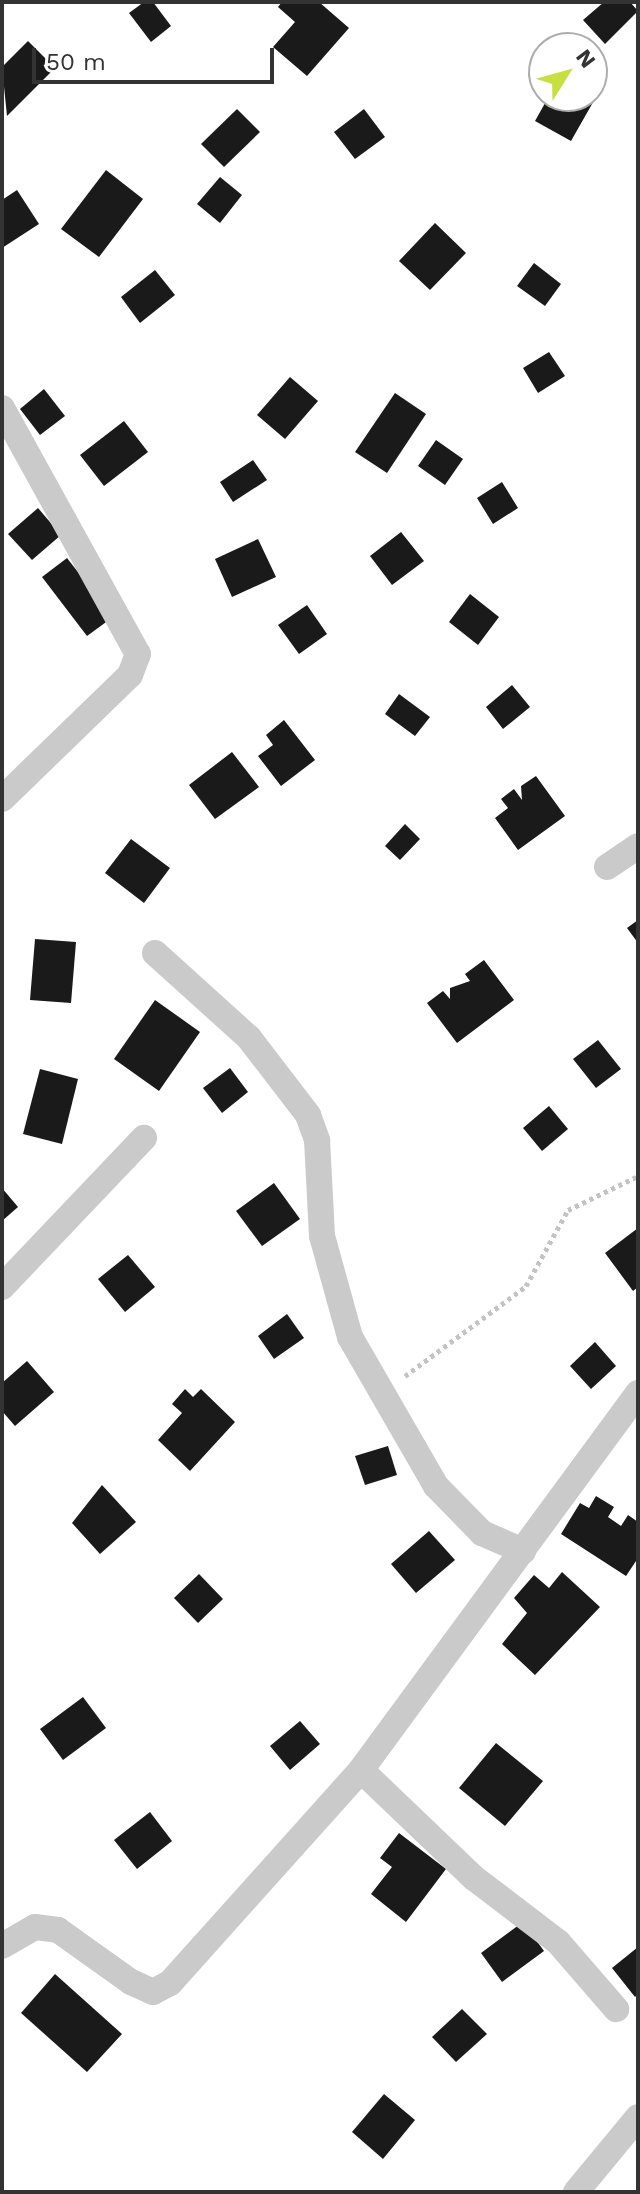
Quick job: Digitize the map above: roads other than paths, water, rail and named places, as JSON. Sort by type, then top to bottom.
[{"type":"street","points":[[2,408],[138,654],[130,675],[2,799]]},
{"type":"street","points":[[607,867],[638,846]]},
{"type":"street","points":[[155,953],[249,1038],[308,1115],[335,1289],[380,1392],[460,1514],[523,1551]]},
{"type":"street","points":[[2,1287],[144,1138]]},
{"type":"street","points":[[2,1946],[35,1927],[58,1930],[78,1938],[131,1982],[153,1992],[170,1983],[361,1770],[635,1402]]},
{"type":"street","points":[[361,1770],[474,1878],[558,1942],[616,2009]]},
{"type":"street","points":[[576,2192],[638,2117]]}]
